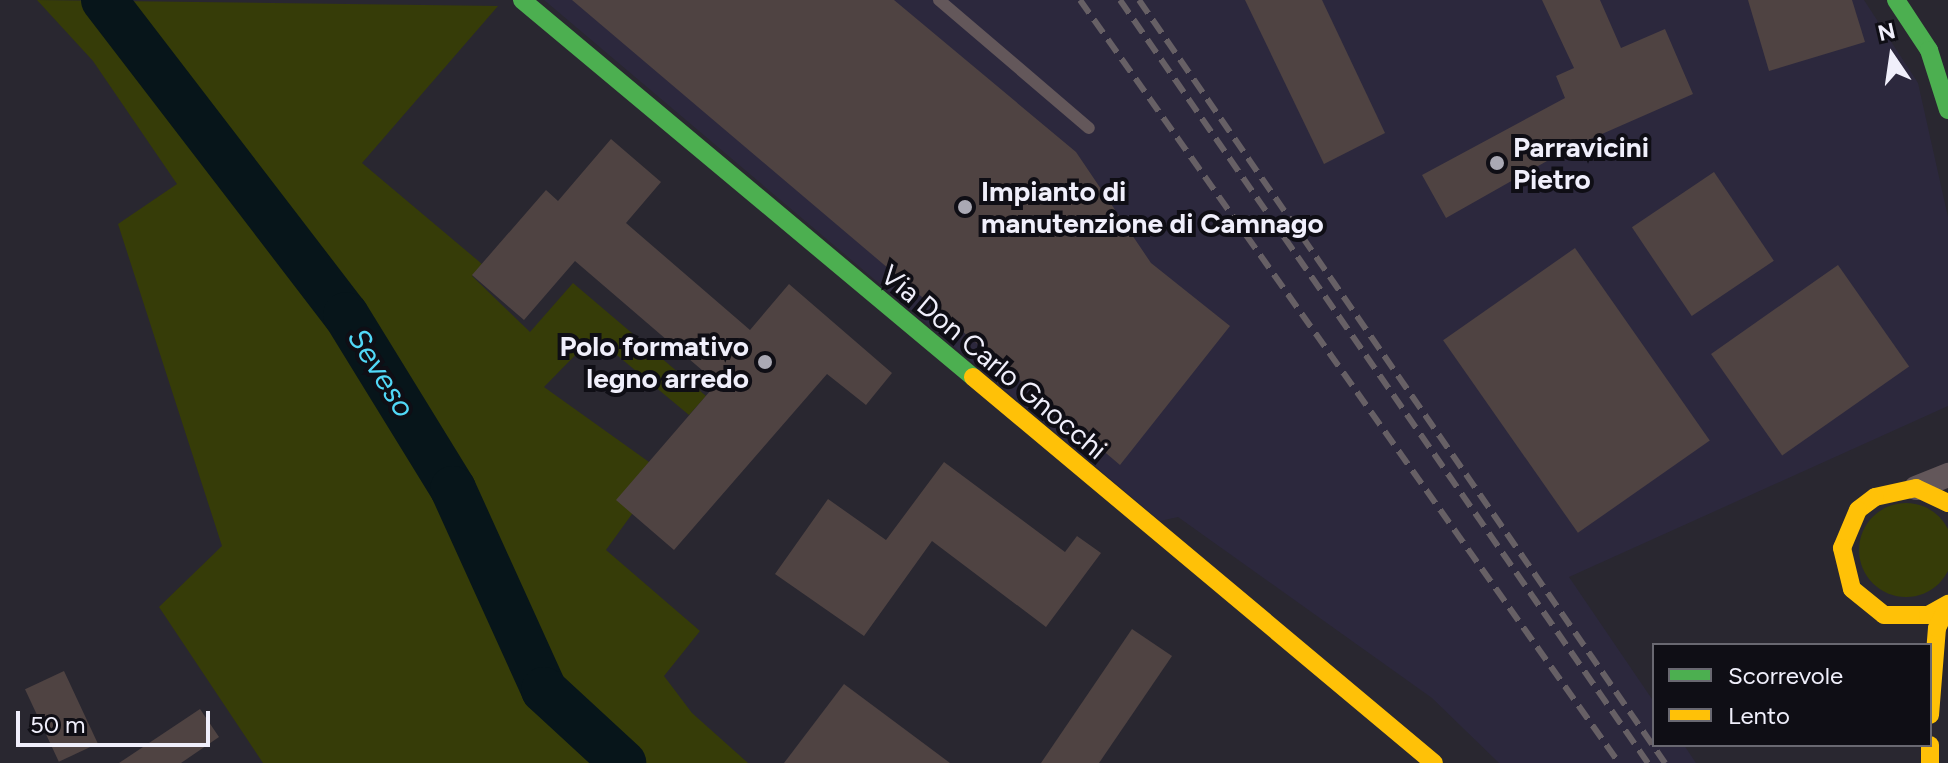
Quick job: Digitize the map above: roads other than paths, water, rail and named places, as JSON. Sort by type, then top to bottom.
[{"type":"street","name":"Via Don Carlo Gnocchi","points":[[522,0],[1434,763]]},
{"type":"street","points":[[1896,0],[1929,50],[1948,110]]},
{"type":"street","points":[[1903,636],[1884,615],[1852,589],[1844,538],[1858,510],[1875,497],[1916,488],[1948,475]]},
{"type":"street","points":[[1916,488],[1948,503]]},
{"type":"street","points":[[1884,615],[1928,615],[1948,604]]},
{"type":"street","points":[[1932,706],[1942,664],[1937,628],[1948,604]]},
{"type":"lane","points":[[939,0],[1089,128]]},
{"type":"waterway","name":"Seveso","points":[[104,0],[346,315],[453,489],[544,690],[623,763]]},
{"type":"railway","points":[[1080,0],[1619,763]]},
{"type":"railway","points":[[1120,0],[1648,763]]},
{"type":"railway","points":[[1139,0],[1652,744]]},
{"type":"railway","points":[[1654,747],[1665,763]]},
{"type":"place","name":"Parravicini Pietro","points":[[1497,163]]},
{"type":"place","name":"Impianto di manutenzione di Camnago","points":[[965,207]]},
{"type":"place","name":"Polo formativo legno arredo","points":[[765,362]]}]
